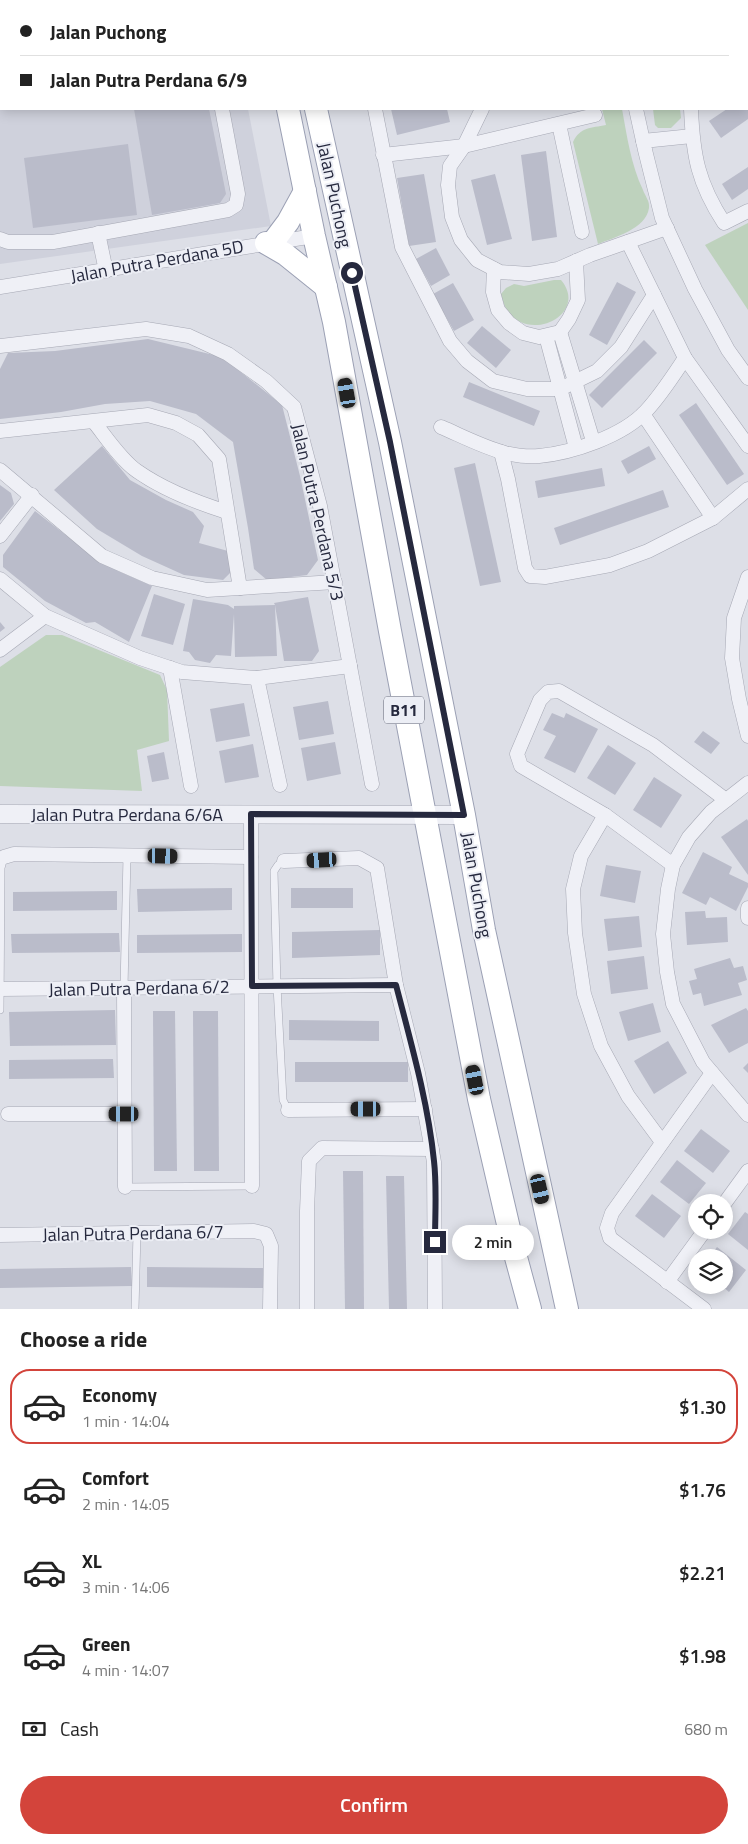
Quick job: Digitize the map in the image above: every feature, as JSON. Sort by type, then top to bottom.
[{"type":"main road","name":"Jalan Puchong","points":[[288,110],[348,398],[424,815],[479,1098],[514,1250],[530,1309]]},
{"type":"main road","name":"Jalan Puchong","points":[[316,110],[390,442],[464,815],[484,930],[567,1309]]},
{"type":"main road","points":[[325,150],[321,164],[330,216],[328,224],[314,236],[331,244],[340,253],[352,297],[360,308]]},
{"type":"main road","points":[[305,191],[288,222],[270,242],[326,287]]},
{"type":"street","points":[[0,239],[8,242],[53,242],[228,210],[236,206],[238,194],[236,176],[222,110]]},
{"type":"street","points":[[375,110],[402,247],[450,341],[467,361],[493,380],[527,389],[560,389],[597,372],[621,347],[654,295]]},
{"type":"street","points":[[482,110],[464,146],[450,166],[448,185],[452,217],[461,240],[477,260],[500,272],[528,274],[558,268],[667,228]]},
{"type":"street","points":[[636,110],[662,218],[694,290],[728,350],[748,378]]},
{"type":"street","points":[[691,110],[692,136],[698,170],[710,201],[724,223],[748,211]]},
{"type":"street","points":[[383,155],[464,146],[595,115]]},
{"type":"street","points":[[559,124],[582,232]]},
{"type":"street","points":[[643,141],[692,136]]},
{"type":"street","points":[[98,234],[106,271]]},
{"type":"street","name":"Jalan Putra Perdana 5D","points":[[0,287],[314,236]]},
{"type":"street","points":[[628,242],[684,358],[748,446]]},
{"type":"street","points":[[494,269],[493,292],[498,310],[509,323],[523,333],[539,337],[560,332],[569,319],[578,300],[576,261]]},
{"type":"street","name":"Jalan Putra Perdana 5/3","points":[[0,346],[146,329],[188,336],[228,354],[266,381],[294,407],[320,506],[372,784]]},
{"type":"street","points":[[560,332],[593,441]]},
{"type":"street","points":[[546,336],[576,448]]},
{"type":"street","points":[[441,427],[473,442],[501,452],[536,457],[576,448],[610,435],[633,423],[643,414],[684,358]]},
{"type":"street","points":[[643,414],[713,518]]},
{"type":"street","points":[[0,431],[148,415],[176,423],[198,435],[219,460],[240,588]]},
{"type":"street","points":[[94,422],[114,448],[136,470],[188,500],[227,512]]},
{"type":"street","points":[[501,452],[525,568],[530,576],[545,577],[610,565],[648,551],[713,518],[748,489]]},
{"type":"street","points":[[0,470],[32,495],[102,556],[152,578],[207,590],[335,582]]},
{"type":"street","points":[[0,536],[32,495]]},
{"type":"street","points":[[748,577],[734,618],[732,658],[748,736]]},
{"type":"street","points":[[0,579],[45,616],[140,658],[182,672],[257,678],[350,666]]},
{"type":"street","points":[[0,650],[45,616]]},
{"type":"street","points":[[170,668],[191,786]]},
{"type":"street","points":[[257,678],[280,785]]},
{"type":"street","points":[[674,865],[605,815],[521,766],[517,754],[540,700],[548,692],[559,691],[653,745],[726,800]]},
{"type":"street","points":[[748,783],[711,812],[688,837],[674,865],[668,889],[664,934],[667,972],[673,1004],[703,1062],[748,1115]]},
{"type":"street","name":"Jalan Putra Perdana 6/6A","points":[[0,814],[464,815]]},
{"type":"street","points":[[251,814],[252,1186]]},
{"type":"street","points":[[605,815],[582,856],[573,889],[576,933],[584,994],[601,1046],[628,1096],[662,1142]]},
{"type":"street","points":[[4,857],[14,854],[252,857]]},
{"type":"street","points":[[284,861],[359,858],[377,868],[396,985],[418,1072],[434,1162],[435,1309]]},
{"type":"street","points":[[748,908],[748,918]]},
{"type":"street","name":"Jalan Putra Perdana 6/2","points":[[0,989],[396,985]]},
{"type":"street","points":[[124,988],[125,1187]]},
{"type":"street","points":[[704,1309],[610,1238],[606,1228],[612,1213],[712,1073]]},
{"type":"street","points":[[288,1110],[425,1109]]},
{"type":"street","points":[[4,1111],[124,1114]]},
{"type":"street","points":[[307,1309],[309,1161],[322,1148],[432,1149]]},
{"type":"street","points":[[731,1194],[748,1171]]},
{"type":"street","name":"Jalan Putra Perdana 6/7","points":[[0,1235],[254,1231],[266,1234],[270,1246],[270,1309]]},
{"type":"street","points":[[668,1282],[699,1239]]},
{"type":"lane","points":[[124,988],[127,856]]},
{"type":"lane","points":[[0,1010],[1,868],[4,857]]},
{"type":"lane","points":[[284,861],[274,871],[277,986],[283,1100],[288,1110]]},
{"type":"lane","points":[[125,1187],[252,1186]]},
{"type":"lane","points":[[136,1309],[137,1233]]},
{"type":"shaded area","points":[[0,110],[248,110],[271,226],[0,264]]},
{"type":"green space","points":[[602,110],[622,110],[632,161],[649,208],[647,215],[636,227],[598,244],[573,142],[579,133],[606,125]]},
{"type":"green space","points":[[653,110],[680,110],[681,118],[671,128],[658,128],[655,125]]},
{"type":"green space","points":[[748,223],[748,310],[705,245]]},
{"type":"green space","points":[[561,280],[568,294],[567,306],[559,316],[547,323],[533,325],[520,322],[508,312],[501,294],[506,288],[514,284],[524,286]]},
{"type":"green space","points":[[46,635],[62,635],[160,675],[167,690],[169,741],[137,750],[142,791],[0,786],[0,667]]},
{"type":"building","points":[[134,110],[209,110],[226,194],[220,203],[152,215]]},
{"type":"building","points":[[391,110],[447,110],[450,122],[397,135]]},
{"type":"building","points":[[726,110],[748,110],[748,119],[721,138],[709,121]]},
{"type":"building","points":[[128,144],[137,215],[33,228],[24,158]]},
{"type":"building","points":[[546,151],[557,237],[532,241],[521,155]]},
{"type":"building","points":[[748,167],[748,189],[732,200],[722,184]]},
{"type":"building","points":[[424,174],[436,242],[409,246],[397,178]]},
{"type":"building","points":[[495,174],[512,239],[487,245],[471,180]]},
{"type":"building","points":[[436,248],[450,275],[431,286],[416,259]]},
{"type":"building","points":[[617,282],[636,292],[607,345],[589,335]]},
{"type":"building","points":[[453,283],[474,320],[454,331],[433,294]]},
{"type":"building","points":[[482,326],[511,350],[496,368],[467,343]]},
{"type":"building","points":[[148,339],[222,357],[282,405],[318,560],[307,575],[267,580],[254,569],[233,442],[196,414],[150,401],[105,404],[61,412],[0,419],[0,369],[8,353],[55,351]]},
{"type":"building","points":[[644,340],[657,353],[602,408],[589,395]]},
{"type":"building","points":[[469,382],[540,411],[534,426],[463,397]]},
{"type":"building","points":[[696,403],[744,474],[727,485],[679,415]]},
{"type":"building","points":[[102,446],[130,480],[166,500],[193,512],[204,526],[199,543],[228,551],[232,571],[223,580],[184,575],[142,556],[97,529],[54,490]]},
{"type":"building","points":[[649,446],[656,459],[628,474],[621,461]]},
{"type":"building","points":[[475,463],[501,582],[480,586],[454,468]]},
{"type":"building","points":[[602,468],[605,486],[538,498],[535,481]]},
{"type":"building","points":[[0,485],[11,493],[14,504],[0,521]]},
{"type":"building","points":[[663,490],[669,507],[560,545],[554,528]]},
{"type":"building","points":[[35,511],[81,547],[118,571],[152,586],[129,642],[95,622],[86,623],[45,601],[3,567],[3,555]]},
{"type":"building","points":[[154,594],[185,604],[173,645],[141,636]]},
{"type":"building","points":[[308,597],[319,651],[312,661],[284,661],[274,603]]},
{"type":"building","points":[[193,599],[228,605],[234,609],[234,606],[275,605],[277,656],[235,657],[234,614],[231,656],[216,655],[210,663],[195,660],[189,652],[183,651]]},
{"type":"building","points":[[0,622],[5,628],[0,632]]},
{"type":"building","points":[[328,701],[334,734],[299,740],[293,707]]},
{"type":"building","points":[[244,703],[250,736],[216,742],[210,709]]},
{"type":"building","points":[[552,713],[564,718],[566,713],[598,729],[575,773],[544,758],[556,736],[543,730]]},
{"type":"building","points":[[703,731],[720,743],[711,754],[694,742]]},
{"type":"building","points":[[335,742],[341,774],[307,781],[301,748]]},
{"type":"building","points":[[253,744],[259,777],[225,783],[219,751]]},
{"type":"building","points":[[608,745],[636,763],[615,795],[587,778]]},
{"type":"building","points":[[164,752],[169,779],[152,782],[147,756]]},
{"type":"building","points":[[654,777],[682,795],[661,828],[633,810]]},
{"type":"building","points":[[747,819],[748,821],[748,875],[721,837]]},
{"type":"building","points":[[703,852],[732,867],[729,874],[748,883],[748,887],[736,911],[710,897],[706,905],[682,893]]},
{"type":"building","points":[[606,865],[641,871],[635,903],[600,896]]},
{"type":"building","points":[[232,888],[232,910],[138,912],[137,889]]},
{"type":"building","points":[[291,888],[353,888],[353,908],[291,908]]},
{"type":"building","points":[[117,891],[117,910],[13,911],[13,892]]},
{"type":"building","points":[[705,911],[706,918],[727,917],[728,942],[687,945],[685,912]]},
{"type":"building","points":[[639,916],[642,947],[608,951],[604,919]]},
{"type":"building","points":[[380,930],[380,955],[292,958],[292,932]]},
{"type":"building","points":[[119,933],[120,952],[12,953],[11,934]]},
{"type":"building","points":[[242,934],[242,952],[137,953],[137,935]]},
{"type":"building","points":[[644,956],[648,989],[611,994],[607,961]]},
{"type":"building","points":[[730,958],[734,968],[743,966],[747,980],[738,983],[742,995],[704,1006],[701,993],[693,995],[689,981],[697,979],[694,969]]},
{"type":"building","points":[[653,1003],[661,1032],[628,1041],[619,1012]]},
{"type":"building","points":[[746,1008],[748,1011],[748,1043],[729,1053],[711,1025]]},
{"type":"building","points":[[115,1010],[116,1045],[10,1046],[9,1012]]},
{"type":"building","points":[[153,1011],[175,1011],[177,1171],[154,1171]]},
{"type":"building","points":[[193,1011],[218,1011],[219,1171],[194,1171]]},
{"type":"building","points":[[289,1020],[379,1021],[379,1041],[289,1040]]},
{"type":"building","points":[[668,1041],[687,1073],[654,1094],[634,1061]]},
{"type":"building","points":[[113,1059],[114,1078],[9,1079],[9,1060]]},
{"type":"building","points":[[295,1062],[408,1062],[408,1082],[295,1082]]},
{"type":"building","points":[[748,1063],[748,1073],[743,1068]]},
{"type":"building","points":[[701,1129],[730,1151],[713,1173],[684,1151]]},
{"type":"building","points":[[677,1160],[706,1183],[697,1194],[688,1194],[688,1203],[660,1182]]},
{"type":"building","points":[[343,1171],[363,1171],[364,1309],[345,1309]]},
{"type":"building","points":[[386,1176],[404,1176],[407,1309],[389,1309]]},
{"type":"building","points":[[652,1194],[681,1216],[664,1238],[635,1216]]},
{"type":"building","points":[[745,1212],[748,1214],[748,1250],[733,1238],[733,1228]]},
{"type":"building","points":[[733,1260],[746,1270],[733,1287]]},
{"type":"building","points":[[131,1267],[132,1286],[0,1288],[0,1269]]},
{"type":"building","points":[[147,1267],[263,1268],[263,1288],[147,1287]]},
{"type":"route","points":[[352,273],[390,442],[464,815],[251,814],[252,986],[396,985],[418,1072],[434,1162],[435,1242]]}]
